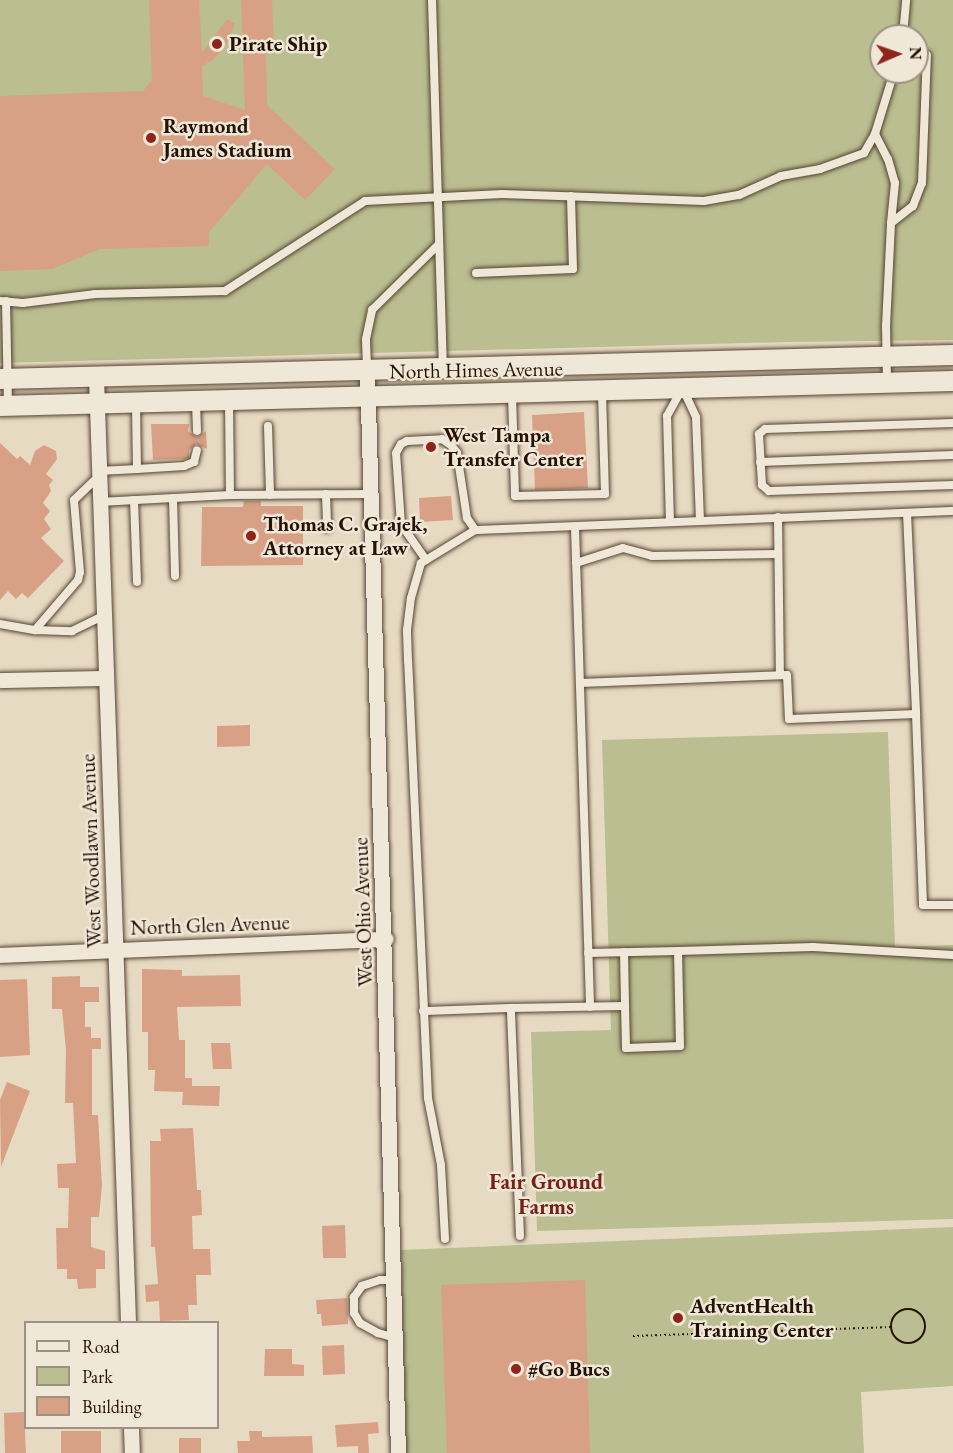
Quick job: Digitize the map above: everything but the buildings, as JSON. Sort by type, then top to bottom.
[{"type":"street","name":"North Himes Avenue","points":[[4,379],[953,355]]},
{"type":"street","points":[[681,363],[683,388]]},
{"type":"street","name":"West Ohio Avenue","points":[[367,370],[386,939],[398,1453]]},
{"type":"street","name":"West Woodlawn Avenue","points":[[96,377],[128,1321]]},
{"type":"street","name":"North Himes Avenue","points":[[4,406],[97,403],[136,411],[196,401],[953,381]]},
{"type":"street","points":[[0,680],[106,678]]},
{"type":"street","name":"North Glen Avenue","points":[[0,955],[386,939]]},
{"type":"street","points":[[131,1429],[132,1453]]},
{"type":"lane","points":[[432,0],[443,368]]},
{"type":"lane","points":[[904,24],[906,0]]},
{"type":"lane","points":[[4,406],[3,301],[24,303],[95,294],[225,291],[365,201],[437,196],[571,196],[704,201],[739,195],[781,176],[820,170],[864,153],[875,135],[890,84]]},
{"type":"lane","points":[[891,223],[913,206],[922,183],[926,84]]},
{"type":"lane","points":[[875,135],[888,159],[895,183],[886,326],[887,382]]},
{"type":"lane","points":[[476,273],[573,269],[571,196]]},
{"type":"lane","points":[[367,370],[366,339],[372,310],[439,244]]},
{"type":"lane","points":[[683,388],[696,417],[700,520]]},
{"type":"lane","points":[[670,522],[667,416],[683,388]]},
{"type":"lane","points":[[512,393],[515,496],[582,495],[605,494],[602,391]]},
{"type":"lane","points":[[229,400],[230,495]]},
{"type":"lane","points":[[196,401],[196,431]]},
{"type":"lane","points":[[136,411],[137,469]]},
{"type":"lane","points":[[953,423],[761,431],[760,462],[764,489],[769,491],[953,485]]},
{"type":"lane","points":[[268,426],[270,495]]},
{"type":"lane","points":[[426,560],[401,524],[396,453],[401,444],[407,441],[442,439],[451,445],[456,453],[467,518],[475,530]]},
{"type":"lane","points":[[35,630],[73,589],[78,580],[80,572],[74,500],[99,474],[184,466],[194,462],[197,450]]},
{"type":"lane","points":[[760,462],[953,455]]},
{"type":"lane","points":[[326,494],[327,528]]},
{"type":"lane","points":[[99,502],[230,495],[371,494]]},
{"type":"lane","points":[[173,498],[175,576]]},
{"type":"lane","points":[[134,500],[137,582]]},
{"type":"lane","points":[[445,1239],[441,1165],[428,1098],[407,630],[411,598],[421,563],[475,530],[953,511]]},
{"type":"lane","points":[[908,513],[923,905],[953,905]]},
{"type":"lane","points":[[778,517],[780,675]]},
{"type":"lane","points":[[575,527],[590,1006]]},
{"type":"lane","points":[[576,563],[623,548],[652,556],[778,554]]},
{"type":"lane","points":[[0,624],[35,630],[72,631],[103,616]]},
{"type":"lane","points":[[580,683],[787,675],[789,719],[916,714]]},
{"type":"lane","points":[[588,953],[813,946],[953,955]]},
{"type":"lane","points":[[624,952],[626,1048],[681,1046],[678,951]]},
{"type":"lane","points":[[423,1011],[625,1006]]},
{"type":"lane","points":[[512,1008],[520,1236]]},
{"type":"lane","points":[[394,1280],[380,1280],[362,1286],[354,1297],[354,1313],[360,1323],[378,1333],[395,1338]]},
{"type":"path","points":[[908,1309],[919,1312],[926,1327],[917,1341],[906,1343],[897,1339],[892,1327],[895,1316],[908,1309]]},
{"type":"path","points":[[633,1336],[892,1327]]},
{"type":"green space","points":[[0,0],[953,0],[953,340],[786,342],[0,363]]},
{"type":"green space","points":[[888,732],[895,947],[953,945],[953,1219],[537,1231],[531,1032],[611,1030],[602,740]]},
{"type":"green space","name":"AdventHealth Training Center","points":[[953,1227],[953,1386],[861,1392],[864,1453],[406,1453],[401,1250]]},
{"type":"place","name":"Pirate Ship","points":[[217,44]]},
{"type":"place","name":"Raymond James Stadium","points":[[151,138]]},
{"type":"place","name":"West Tampa Transfer Center","points":[[431,447]]},
{"type":"place","name":"Thomas C. Grajek, Attorney at Law","points":[[251,536]]},
{"type":"place","name":"AdventHealth Training Center","points":[[678,1318]]},
{"type":"place","name":"#Go Bucs","points":[[516,1369]]},
{"type":"district","name":"Fair Ground Farms","points":[[546,1194]]}]
